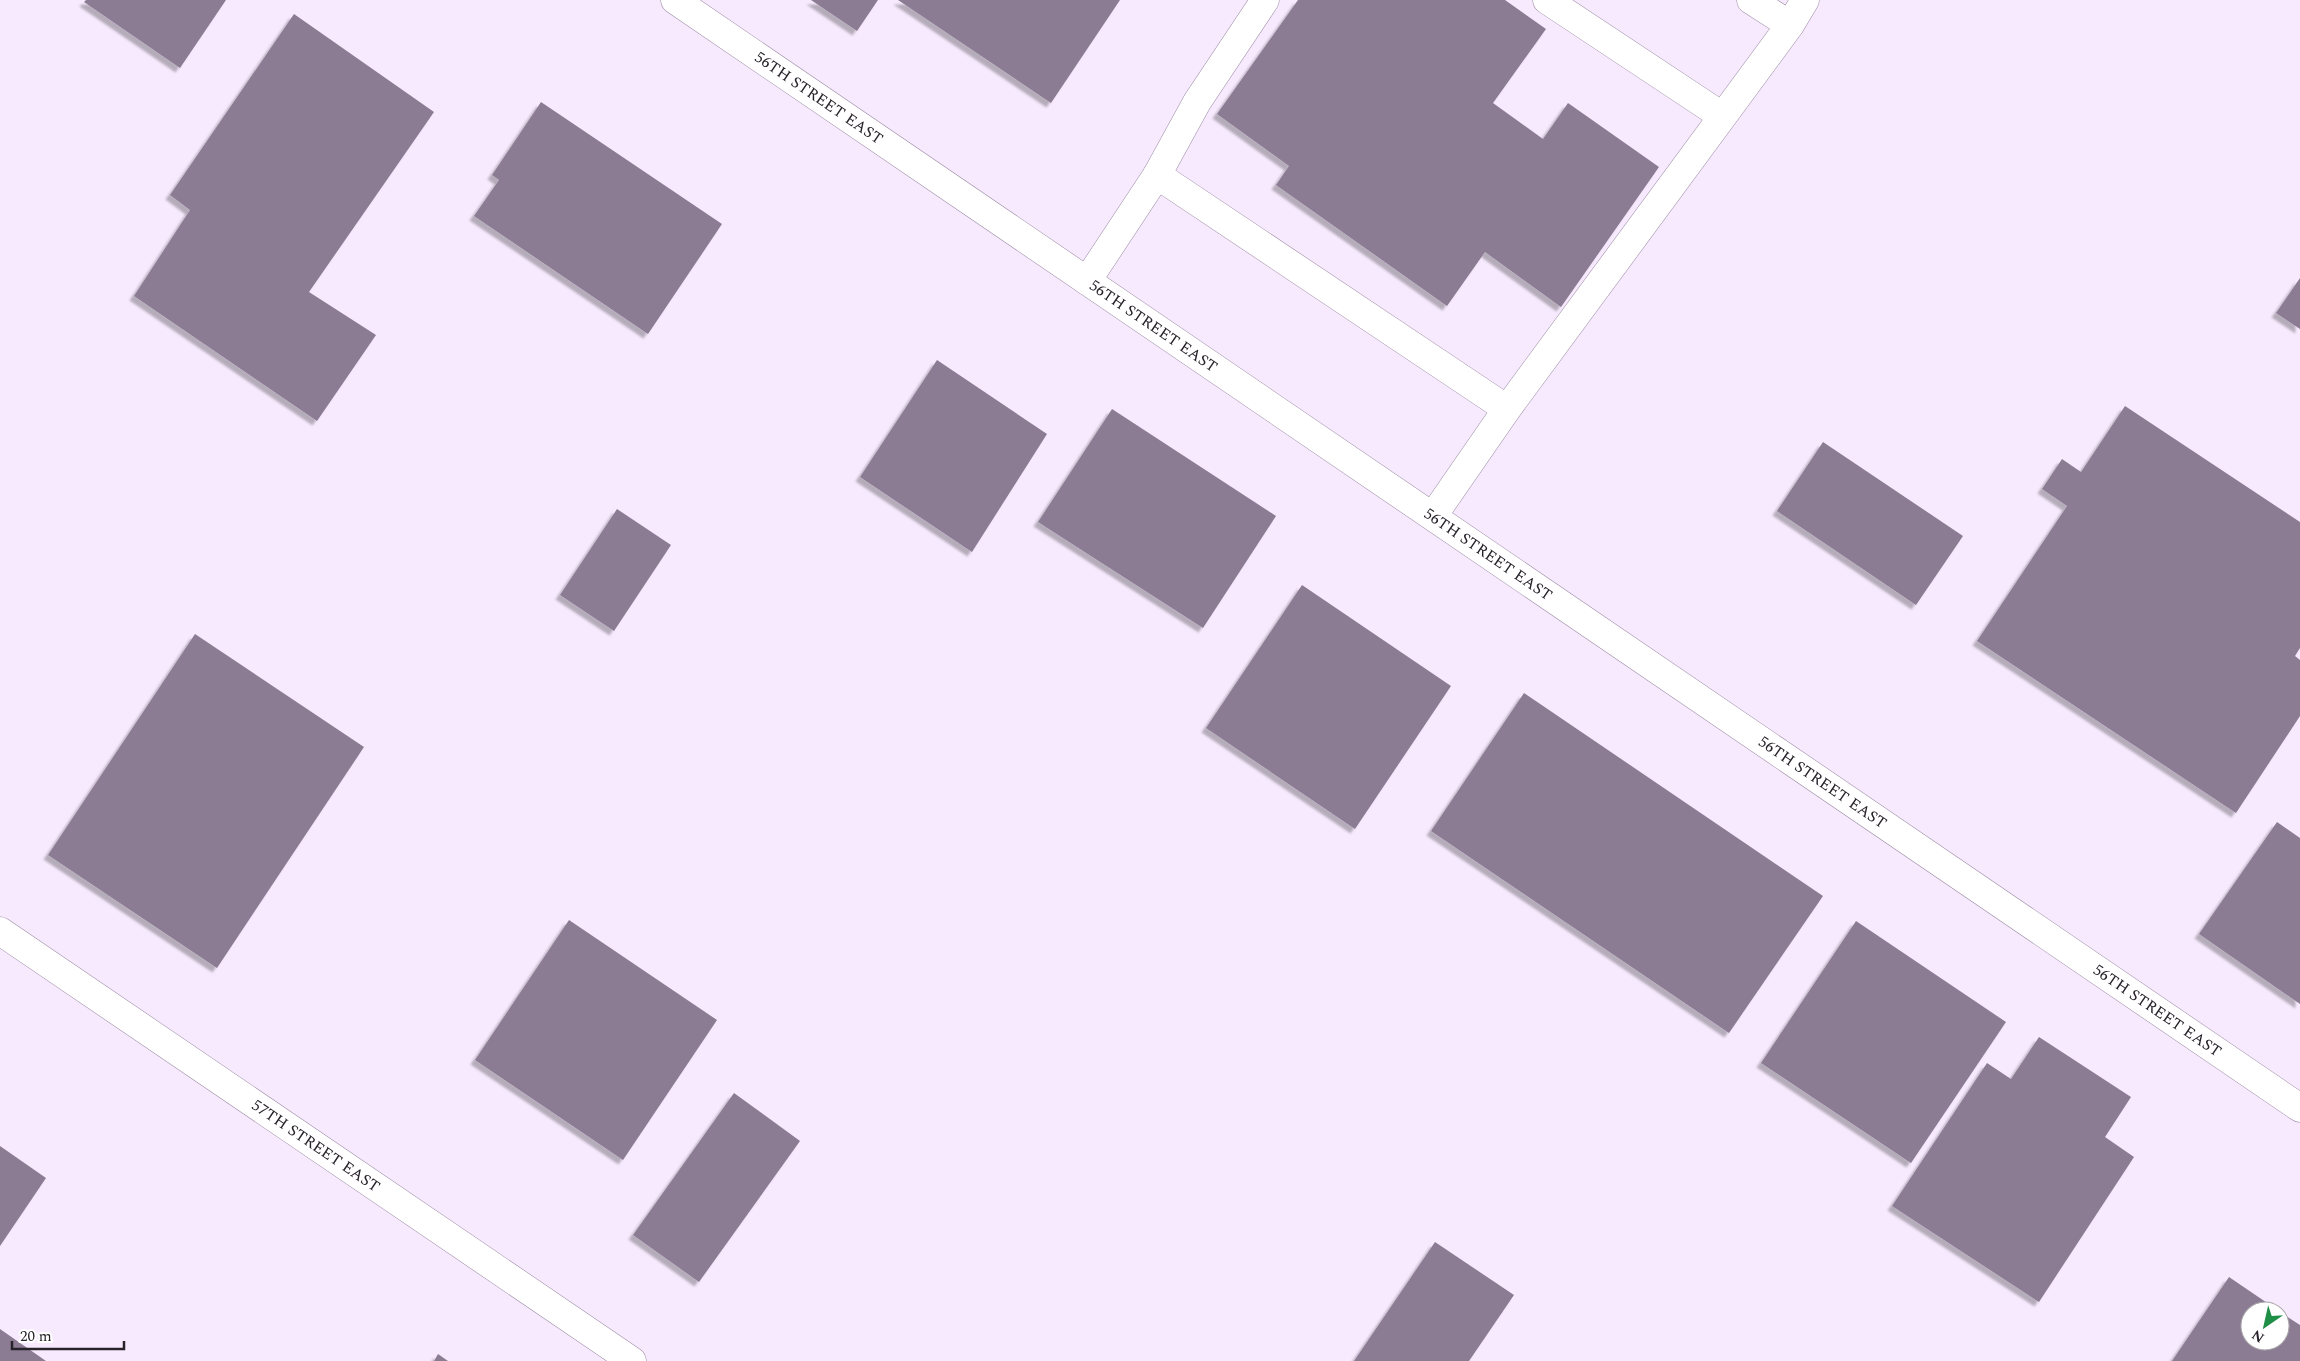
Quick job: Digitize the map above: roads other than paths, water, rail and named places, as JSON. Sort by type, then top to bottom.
[{"type":"street","name":"56TH STREET EAST","points":[[675,0],[2300,1108]]},
{"type":"street","points":[[1087,281],[1157,175],[1197,102],[1265,0]]},
{"type":"street","points":[[1547,0],[1722,116]]},
{"type":"street","points":[[1752,0],[1790,25]]},
{"type":"street","points":[[1433,516],[1507,409],[1790,25],[1805,0]]},
{"type":"street","points":[[1157,175],[1507,409]]},
{"type":"street","name":"57TH STREET EAST","points":[[0,931],[632,1361]]}]
